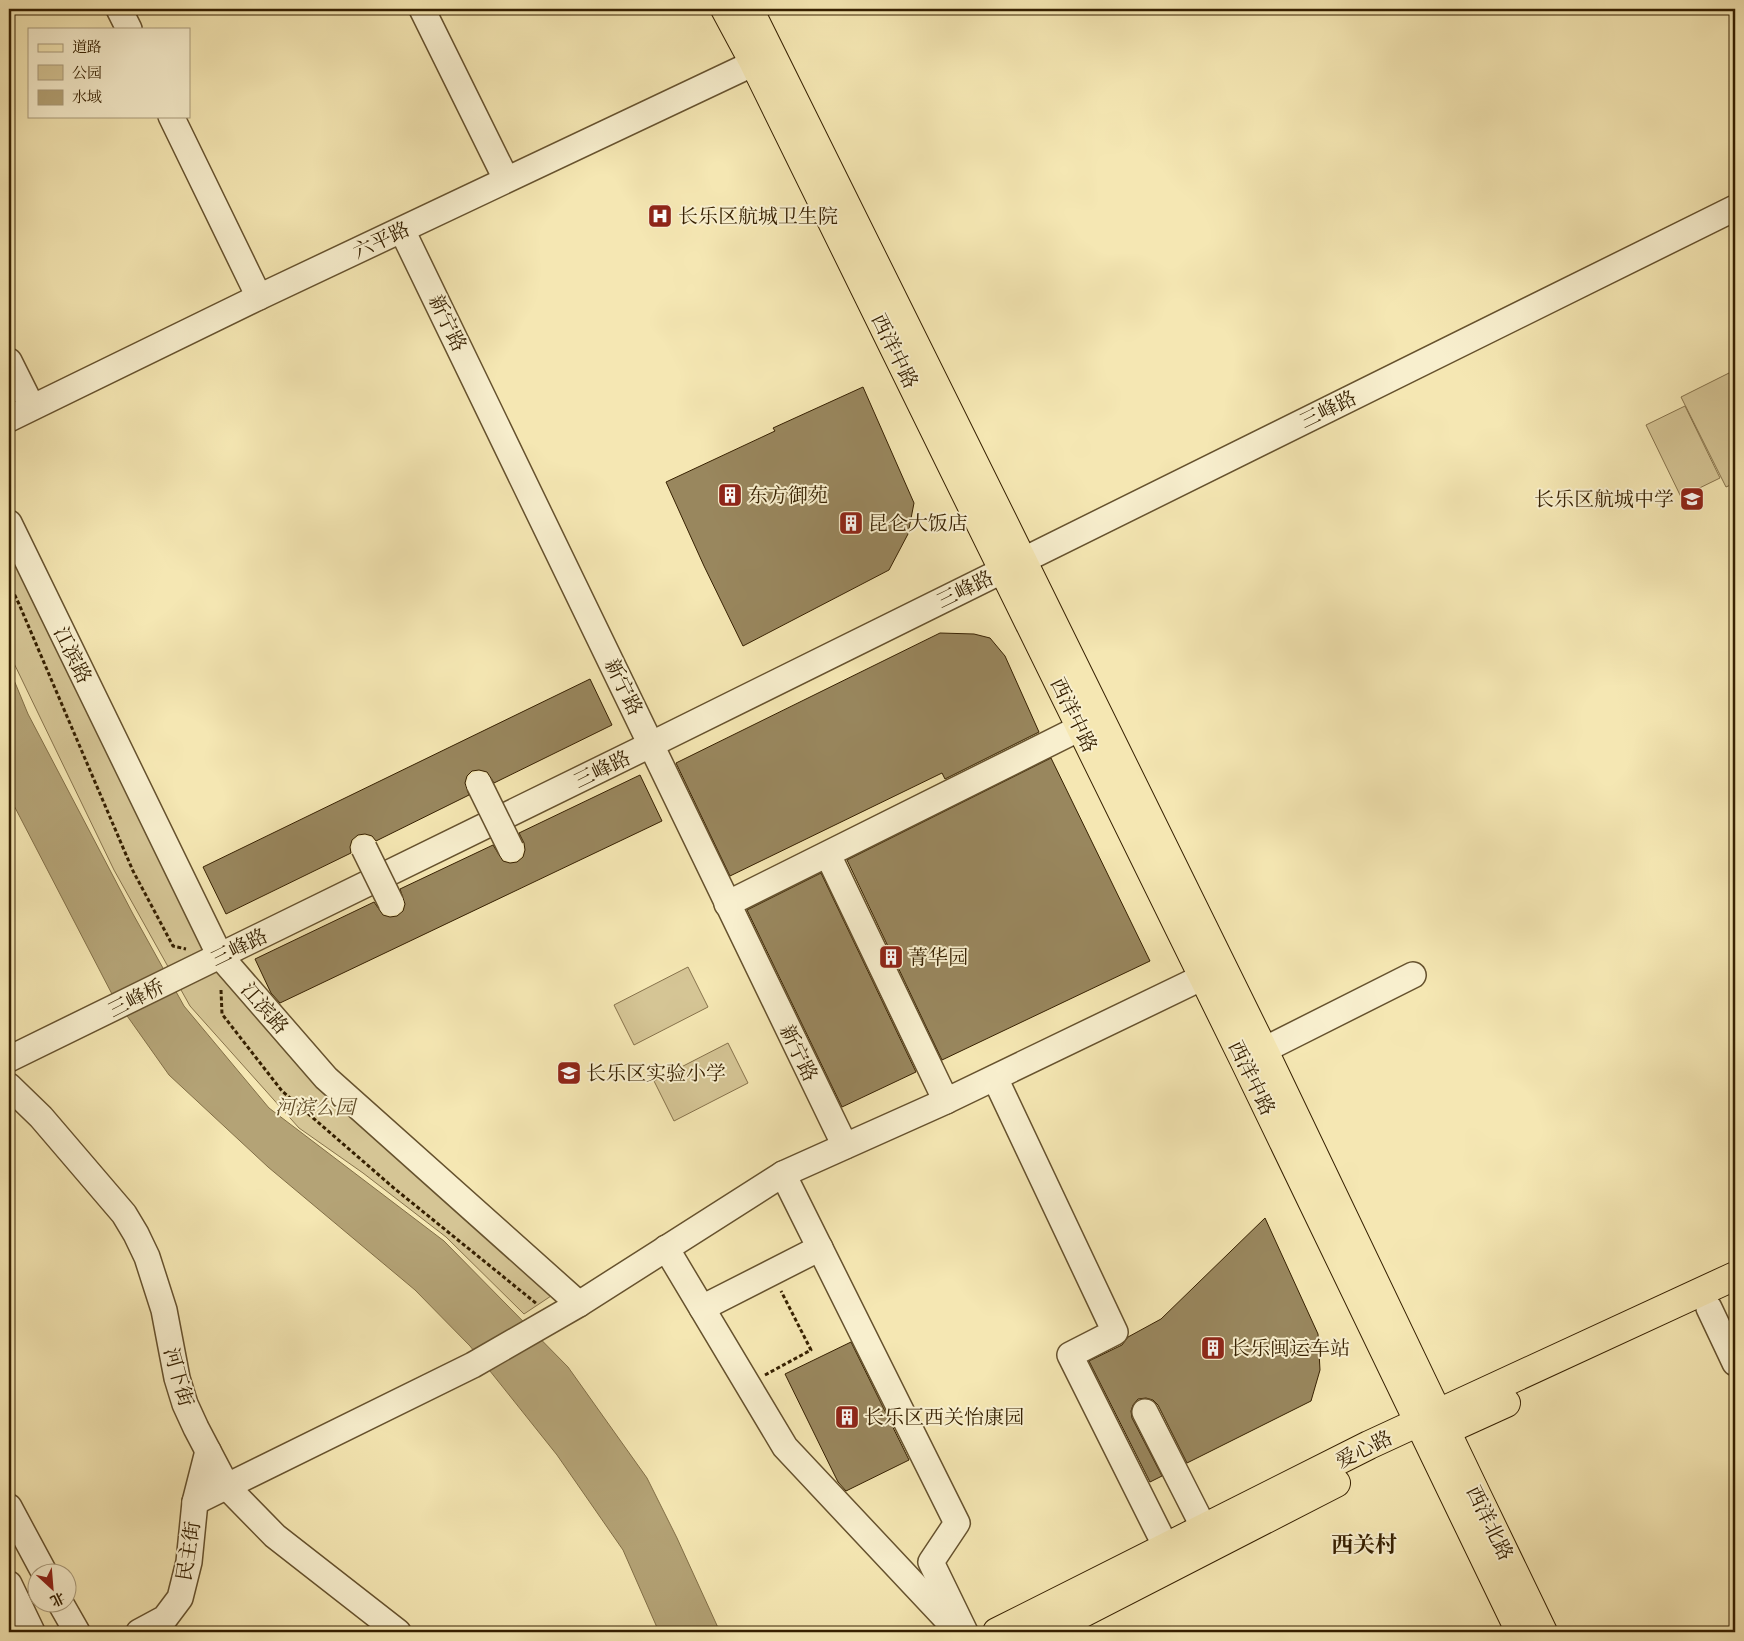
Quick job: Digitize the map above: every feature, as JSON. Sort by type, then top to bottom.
[{"type":"main road","name":"西洋中路","points":[[725,9],[1012,565],[1080,728],[1203,977],[1253,1055]]},
{"type":"main road","name":"西洋中路","points":[[749,9],[1012,565],[1253,1055],[1432,1427]]},
{"type":"main road","name":"爱心路","points":[[1046,1632],[1374,1464],[1432,1427],[1735,1276]]},
{"type":"main road","name":"爱心路","points":[[997,1632],[1204,1528],[1735,1296]]},
{"type":"main road","name":"西洋北路","points":[[1432,1427],[1520,1632]]},
{"type":"main road","name":"西洋北路","points":[[1432,1427],[1543,1632]]},
{"type":"street","points":[[119,9],[128,28]]},
{"type":"street","points":[[422,9],[506,180]]},
{"type":"street","name":"六平路","points":[[9,419],[259,297],[754,63]]},
{"type":"street","points":[[172,118],[259,297]]},
{"type":"street","name":"三峰路","points":[[195,968],[1735,208]]},
{"type":"street","name":"新宁路","points":[[402,230],[845,1146]]},
{"type":"street","points":[[9,361],[32,407]]},
{"type":"street","name":"江滨路","points":[[9,523],[220,956],[326,1078],[579,1304]]},
{"type":"street","points":[[728,904],[1080,728]]},
{"type":"street","points":[[479,784],[511,849]]},
{"type":"street","points":[[364,848],[391,903]]},
{"type":"street","points":[[828,855],[946,1101]]},
{"type":"street","name":"三峰桥","points":[[9,1060],[195,968]]},
{"type":"street","points":[[1253,1055],[1413,975]]},
{"type":"street","points":[[195,1502],[472,1365],[543,1315],[579,1304],[783,1174],[946,1101],[1203,977]]},
{"type":"street","points":[[995,1078],[1115,1332],[1070,1355],[1166,1547]]},
{"type":"street","name":"河下街","points":[[9,1086],[41,1117],[124,1214],[136,1234],[147,1257],[164,1310],[175,1370],[185,1404],[227,1487],[275,1536],[398,1632]]},
{"type":"street","points":[[783,1174],[957,1524],[931,1562],[965,1632]]},
{"type":"street","points":[[666,1248],[785,1447],[959,1632]]},
{"type":"street","points":[[702,1308],[820,1248]]},
{"type":"street","points":[[1709,1308],[1735,1364]]},
{"type":"street","points":[[1145,1412],[1204,1528]]},
{"type":"street","name":"民主街","points":[[138,1632],[165,1618],[180,1598],[189,1562],[195,1502],[208,1452]]},
{"type":"street","points":[[9,1507],[40,1564]]},
{"type":"street","points":[[9,1584],[32,1632]]},
{"type":"street","points":[[67,1614],[77,1632]]},
{"type":"path","points":[[9,583],[133,871],[173,946],[220,956],[222,1014],[282,1091],[410,1202],[537,1304],[543,1315]]},
{"type":"path","points":[[748,1385],[811,1350],[772,1272]]},
{"type":"green space","points":[[1735,370],[1735,483],[1726,487],[1681,397]]},
{"type":"green space","points":[[1685,406],[1720,478],[1681,497],[1646,425]]},
{"type":"green space","name":"河滨公园","points":[[9,548],[200,942],[388,1143],[551,1296],[524,1314],[446,1237],[363,1173],[299,1128],[190,1006],[114,870],[9,653]]},
{"type":"green space","points":[[688,967],[708,1007],[634,1045],[614,1005]]},
{"type":"green space","points":[[728,1043],[748,1083],[674,1121],[654,1081]]},
{"type":"water","points":[[9,668],[28,714],[133,914],[184,1006],[269,1108],[444,1241],[568,1367],[647,1478],[720,1632],[659,1632],[623,1550],[557,1455],[470,1346],[415,1290],[268,1167],[169,1075],[113,996],[9,796]]},
{"type":"building","name":"昆仑大饭店","points":[[863,387],[914,503],[908,534],[889,570],[743,646],[666,482],[775,431],[773,428]]},
{"type":"building","points":[[940,633],[974,634],[990,638],[1005,656],[1039,732],[945,779],[942,773],[730,876],[676,763]]},
{"type":"building","points":[[590,679],[612,725],[494,783],[487,772],[472,771],[467,776],[465,783],[469,795],[376,841],[372,836],[358,835],[352,840],[351,853],[226,914],[203,867]]},
{"type":"building","points":[[1051,758],[1150,961],[942,1060],[847,860]]},
{"type":"building","points":[[640,775],[662,821],[280,1003],[271,993],[255,959],[374,902],[383,915],[397,916],[403,911],[405,904],[400,889],[493,845],[503,861],[517,862],[523,857],[525,850],[519,833]]},
{"type":"building","points":[[821,873],[916,1072],[842,1107],[747,910]]},
{"type":"building","name":"长乐闽运车站","points":[[1265,1218],[1318,1334],[1320,1370],[1311,1401],[1187,1463],[1158,1405],[1153,1400],[1146,1398],[1138,1399],[1131,1411],[1132,1418],[1162,1476],[1150,1482],[1089,1361],[1122,1345],[1128,1337],[1161,1319]]},
{"type":"building","name":"长乐区西关怡康园","points":[[851,1342],[909,1460],[846,1491],[838,1482],[785,1374]]},
{"type":"place","name":"长乐区航城卫生院","points":[[660,216]]},
{"type":"place","name":"东方御苑","points":[[730,495]]},
{"type":"place","name":"长乐区航城中学","points":[[1692,499]]},
{"type":"place","name":"昆仑大饭店","points":[[851,523]]},
{"type":"place","name":"菁华园","points":[[891,957]]},
{"type":"place","name":"长乐区实验小学","points":[[569,1073]]},
{"type":"place","name":"长乐闽运车站","points":[[1213,1348]]},
{"type":"place","name":"长乐区西关怡康园","points":[[847,1417]]},
{"type":"district","name":"西关村","points":[[1364,1544]]}]
